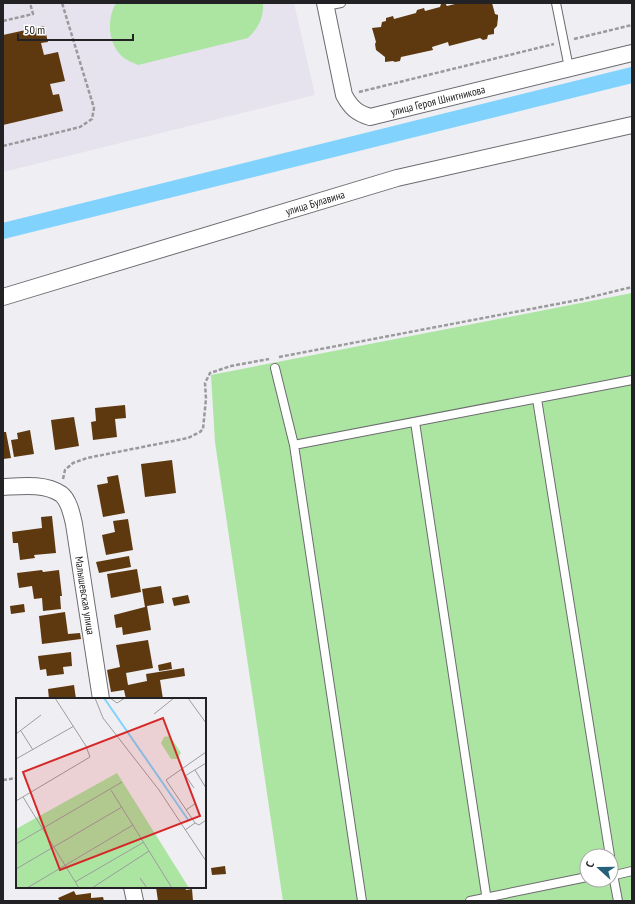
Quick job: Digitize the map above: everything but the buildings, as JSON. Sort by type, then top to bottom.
[{"type":"street","name":"улица Героя Шнитникова","points":[[330,4],[344,95],[350,106],[359,114],[370,117],[632,53]]},
{"type":"street","name":"улица Булавина","points":[[3,297],[397,178],[632,125]]},
{"type":"street","points":[[3,487],[42,487],[61,494]]},
{"type":"street","name":"Малышевская улица","points":[[61,494],[70,508],[74,524],[101,698]]},
{"type":"street","points":[[132,888],[135,901]]},
{"type":"lane","points":[[556,3],[562,42],[569,68]]},
{"type":"lane","points":[[275,368],[294,445],[362,901]]},
{"type":"lane","points":[[294,445],[632,380]]},
{"type":"lane","points":[[537,399],[609,848]]},
{"type":"lane","points":[[415,422],[487,900]]},
{"type":"lane","points":[[619,874],[632,871]]},
{"type":"lane","points":[[470,901],[487,900],[579,879]]},
{"type":"lane","points":[[615,888],[618,901]]},
{"type":"path","points":[[3,21],[32,14],[30,3]]},
{"type":"path","points":[[3,146],[80,128],[92,119],[94,108],[62,3]]},
{"type":"path","points":[[344,95],[632,25]]},
{"type":"path","points":[[277,357],[583,299],[632,287]]},
{"type":"path","points":[[61,494],[64,470],[73,463],[88,458],[188,438],[200,432],[204,429],[206,399],[205,383],[210,373],[231,366],[270,359]]},
{"type":"path","points":[[3,780],[16,778]]},
{"type":"shaded area","points":[[3,3],[294,3],[315,95],[3,172]]},
{"type":"green space","points":[[116,3],[263,3],[263,8],[260,22],[248,38],[138,65],[124,58],[119,53],[112,39],[110,24]]},
{"type":"green space","points":[[632,293],[632,901],[283,901],[215,442],[211,375]]},
{"type":"waterway","points":[[3,231],[632,75]]}]
